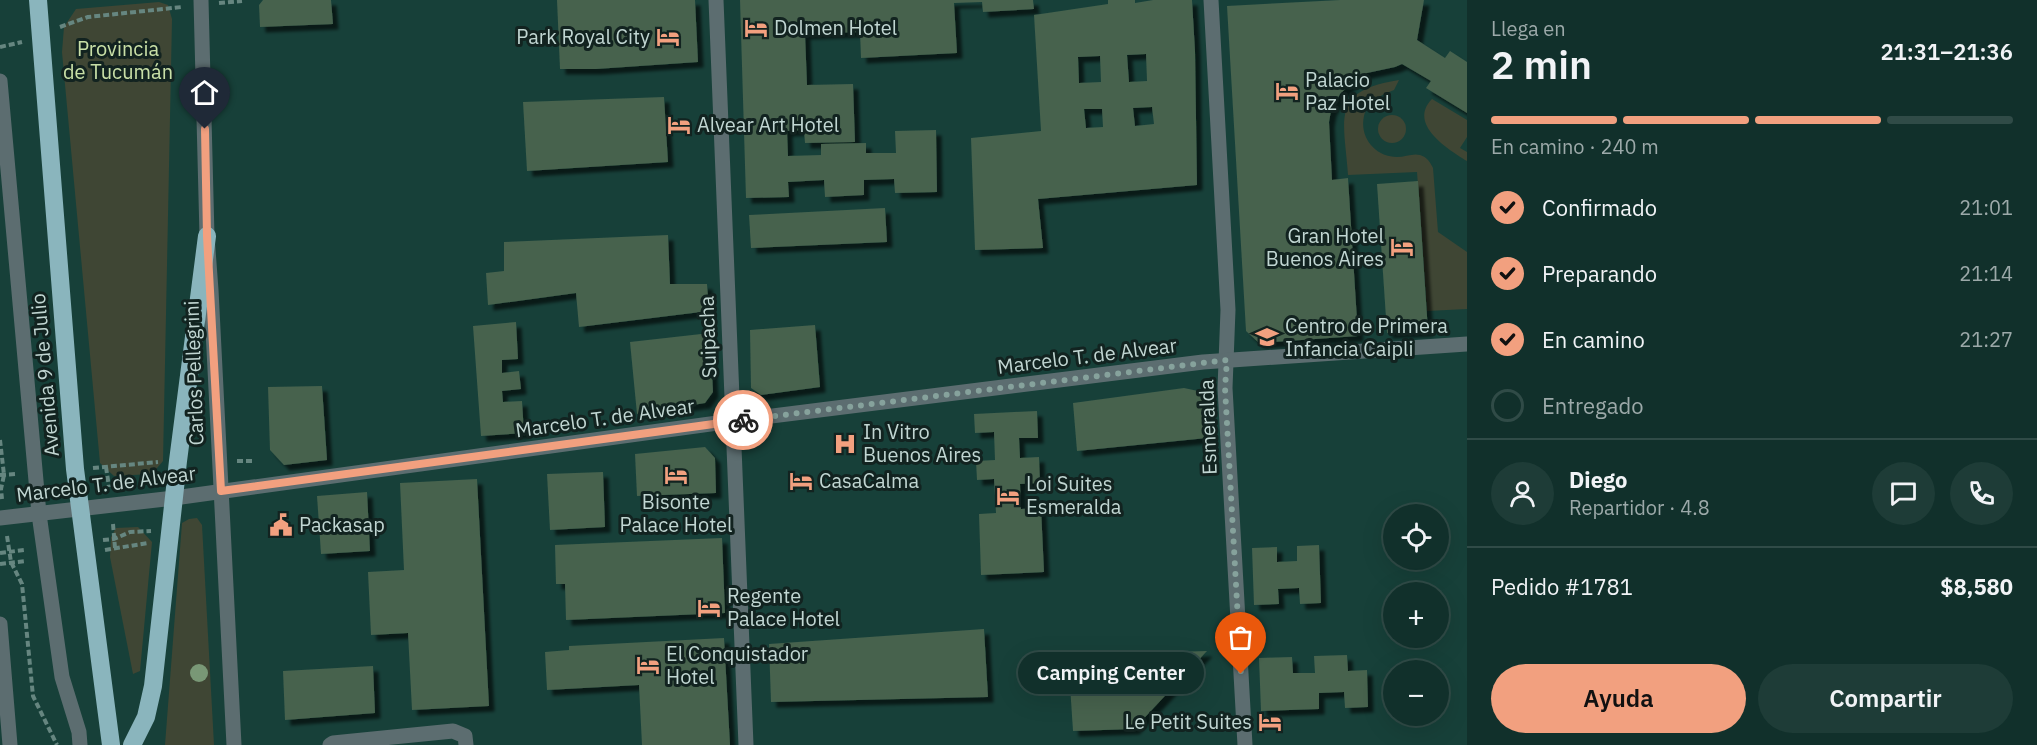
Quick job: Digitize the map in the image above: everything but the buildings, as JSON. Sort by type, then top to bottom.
[{"type":"highway","name":"Avenida 9 de Julio","points":[[38,0],[75,469],[111,745]]},
{"type":"highway","points":[[132,745],[150,703],[207,236]]},
{"type":"street","name":"Suipacha","points":[[717,0],[746,745]]},
{"type":"street","name":"Esmeralda","points":[[1211,0],[1228,310],[1225,388],[1245,745]]},
{"type":"street","name":"Carlos Pellegrini","points":[[201,2],[207,236],[234,745]]},
{"type":"street","points":[[0,81],[39,514],[62,677],[79,732],[80,745]]},
{"type":"street","name":"Marcelo T. de Alvear","points":[[2,517],[174,498],[732,421],[1227,360],[1467,344]]},
{"type":"street","points":[[0,624],[10,745]]},
{"type":"street","points":[[330,745],[453,731],[465,736],[466,745]]},
{"type":"path","points":[[0,46],[14,45],[87,17],[201,2],[242,1]]},
{"type":"path","points":[[0,440],[2,517],[11,562],[22,584],[33,696],[57,745]]},
{"type":"path","points":[[75,469],[178,460]]},
{"type":"path","points":[[218,460],[253,461]]},
{"type":"path","points":[[2,475],[34,472]]},
{"type":"path","points":[[86,548],[130,532],[170,535]]},
{"type":"path","points":[[86,548],[170,535]]},
{"type":"path","points":[[0,553],[45,553]]},
{"type":"path","points":[[0,564],[45,553]]},
{"type":"green space","name":"Provincia de Tucumán","points":[[159,2],[168,5],[172,19],[163,461],[152,474],[114,476],[100,463],[62,52],[64,27],[76,9]]},
{"type":"green space","points":[[1399,80],[1394,90],[1380,96],[1369,106],[1364,116],[1364,132],[1371,145],[1382,154],[1397,157],[1420,155],[1431,164],[1438,232],[1467,252],[1467,309],[1427,311],[1417,172],[1348,175],[1344,123],[1346,110],[1351,100],[1361,91]]},
{"type":"green space","points":[[1432,99],[1467,120],[1467,137],[1460,148],[1467,152],[1467,161],[1441,143],[1427,127],[1424,118],[1426,108]]},
{"type":"green space","points":[[1392,115],[1402,119],[1406,129],[1402,139],[1392,143],[1382,139],[1378,129],[1382,119]]},
{"type":"green space","points":[[197,518],[202,525],[214,745],[165,745],[182,523]]},
{"type":"green space","points":[[138,527],[152,542],[140,671],[133,674],[110,557],[111,537],[116,528]]},
{"type":"way so far","points":[[743,420],[1227,360],[1225,388],[1241,674]]},
{"type":"place","name":"Dolmen Hotel","points":[[756,28]]},
{"type":"place","name":"Park Royal City","points":[[668,37]]},
{"type":"place","name":"Palacio Paz Hotel","points":[[1287,91]]},
{"type":"place","name":"Alvear Art Hotel","points":[[679,125]]},
{"type":"place","name":"Gran Hotel Buenos Aires","points":[[1402,247]]},
{"type":"place","name":"Centro de Primera Infancia Caipli","points":[[1267,337]]},
{"type":"place","name":"In Vitro Buenos Aires","points":[[845,444]]},
{"type":"place","name":"Bisonte Palace Hotel","points":[[676,475]]},
{"type":"place","name":"CasaCalma","points":[[801,481]]},
{"type":"place","name":"Loi Suites Esmeralda","points":[[1008,496]]},
{"type":"place","name":"Packasap","points":[[281,525]]},
{"type":"place","name":"Regente Palace Hotel","points":[[709,608]]},
{"type":"place","name":"El Conquistador Hotel","points":[[648,665]]},
{"type":"place","name":"Camping Center","points":[[1241,674]]},
{"type":"place","name":"Le Petit Suites","points":[[1270,722]]},
{"type":"route","points":[[205,129],[207,236],[221,491],[743,420]]}]
